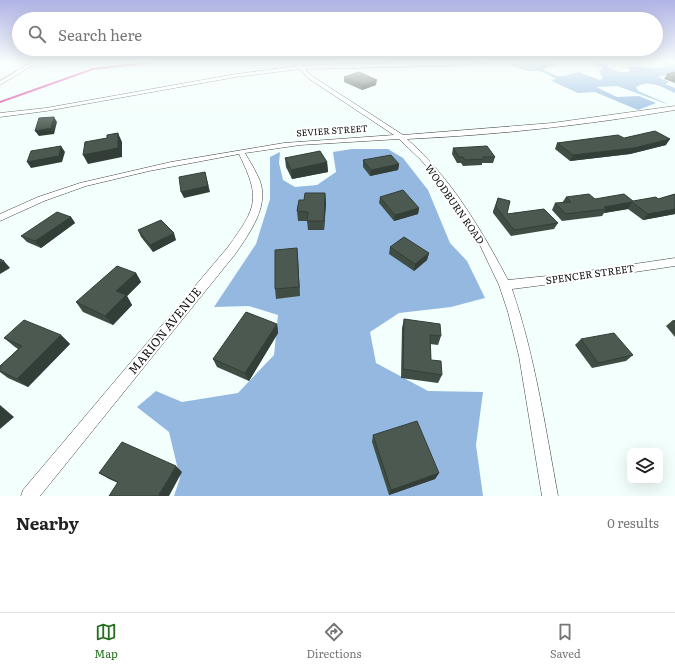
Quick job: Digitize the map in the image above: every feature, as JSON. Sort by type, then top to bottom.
[{"type":"street","points":[[0,115],[37,111],[182,85]]},
{"type":"street","name":"WOODBURN ROAD","points":[[321,85],[401,137],[423,157],[437,174],[482,240],[505,285],[525,356],[550,496]]},
{"type":"street","name":"SEVIER STREET","points":[[0,218],[31,202],[88,182],[241,151],[300,143],[558,125],[638,115],[675,108]]},
{"type":"street","name":"MARION AVENUE","points":[[29,496],[232,250],[249,225],[256,206],[258,194],[256,183],[241,151]]},
{"type":"street","name":"SPENCER STREET","points":[[505,285],[567,278],[675,262]]},
{"type":"shaded area","points":[[561,85],[641,85],[636,87],[638,91],[668,104],[617,86],[596,87],[617,97],[639,96],[656,103],[638,110],[595,92],[578,93]]},
{"type":"shaded area","points":[[657,85],[668,85],[675,88],[675,93]]},
{"type":"shaded area","points":[[352,149],[388,149],[403,158],[428,190],[450,243],[467,261],[485,298],[451,307],[399,313],[370,332],[376,363],[428,391],[483,392],[476,445],[483,496],[174,496],[180,478],[169,432],[137,407],[156,391],[182,402],[238,393],[274,355],[278,315],[249,306],[214,307],[256,244],[270,199],[270,157],[280,152],[279,163],[283,180],[295,187],[317,185],[336,172],[333,152]]},
{"type":"building","points":[[54,117],[51,128],[35,131],[39,118]]},
{"type":"building","points":[[655,131],[670,139],[634,148],[573,155],[557,143],[618,135],[624,138]]},
{"type":"building","points":[[118,133],[118,148],[83,155],[85,142],[107,138],[107,135]]},
{"type":"building","points":[[61,146],[59,156],[27,162],[31,151]]},
{"type":"building","points":[[487,146],[495,157],[465,160],[463,157],[459,157],[453,148]]},
{"type":"building","points":[[320,151],[327,162],[291,170],[285,158]]},
{"type":"building","points":[[391,155],[399,164],[371,170],[363,160]]},
{"type":"building","points":[[205,172],[208,186],[181,192],[179,177]]},
{"type":"building","points":[[403,190],[419,208],[395,215],[380,197]]},
{"type":"building","points":[[305,193],[325,193],[324,221],[307,221],[308,212],[297,211],[299,200],[304,200]]},
{"type":"building","points":[[589,194],[595,199],[624,194],[633,201],[656,197],[658,199],[675,194],[675,209],[648,214],[632,202],[604,207],[606,209],[566,214],[555,203],[571,202],[566,197]]},
{"type":"building","points":[[498,198],[510,201],[507,214],[544,209],[558,223],[514,230],[496,207]]},
{"type":"building","points":[[57,212],[71,217],[35,241],[21,236]]},
{"type":"building","points":[[161,220],[174,233],[150,245],[138,230]]},
{"type":"building","points":[[404,237],[429,253],[415,264],[390,247]]},
{"type":"building","points":[[297,248],[299,287],[275,289],[275,250]]},
{"type":"building","points":[[117,266],[136,273],[116,291],[126,295],[105,316],[76,302]]},
{"type":"building","points":[[246,312],[277,324],[245,373],[213,359]]},
{"type":"building","points":[[404,319],[440,324],[441,336],[430,335],[431,360],[441,361],[442,375],[403,369]]},
{"type":"building","points":[[24,320],[61,335],[17,379],[0,371],[0,366],[22,346],[4,338]]},
{"type":"building","points":[[614,333],[633,355],[598,363],[581,339]]},
{"type":"building","points":[[417,421],[439,473],[391,490],[373,435]]},
{"type":"building","points":[[122,442],[176,466],[158,496],[109,496],[118,482],[99,473]]},
{"type":"waterway","points":[[0,102],[47,85]]}]
